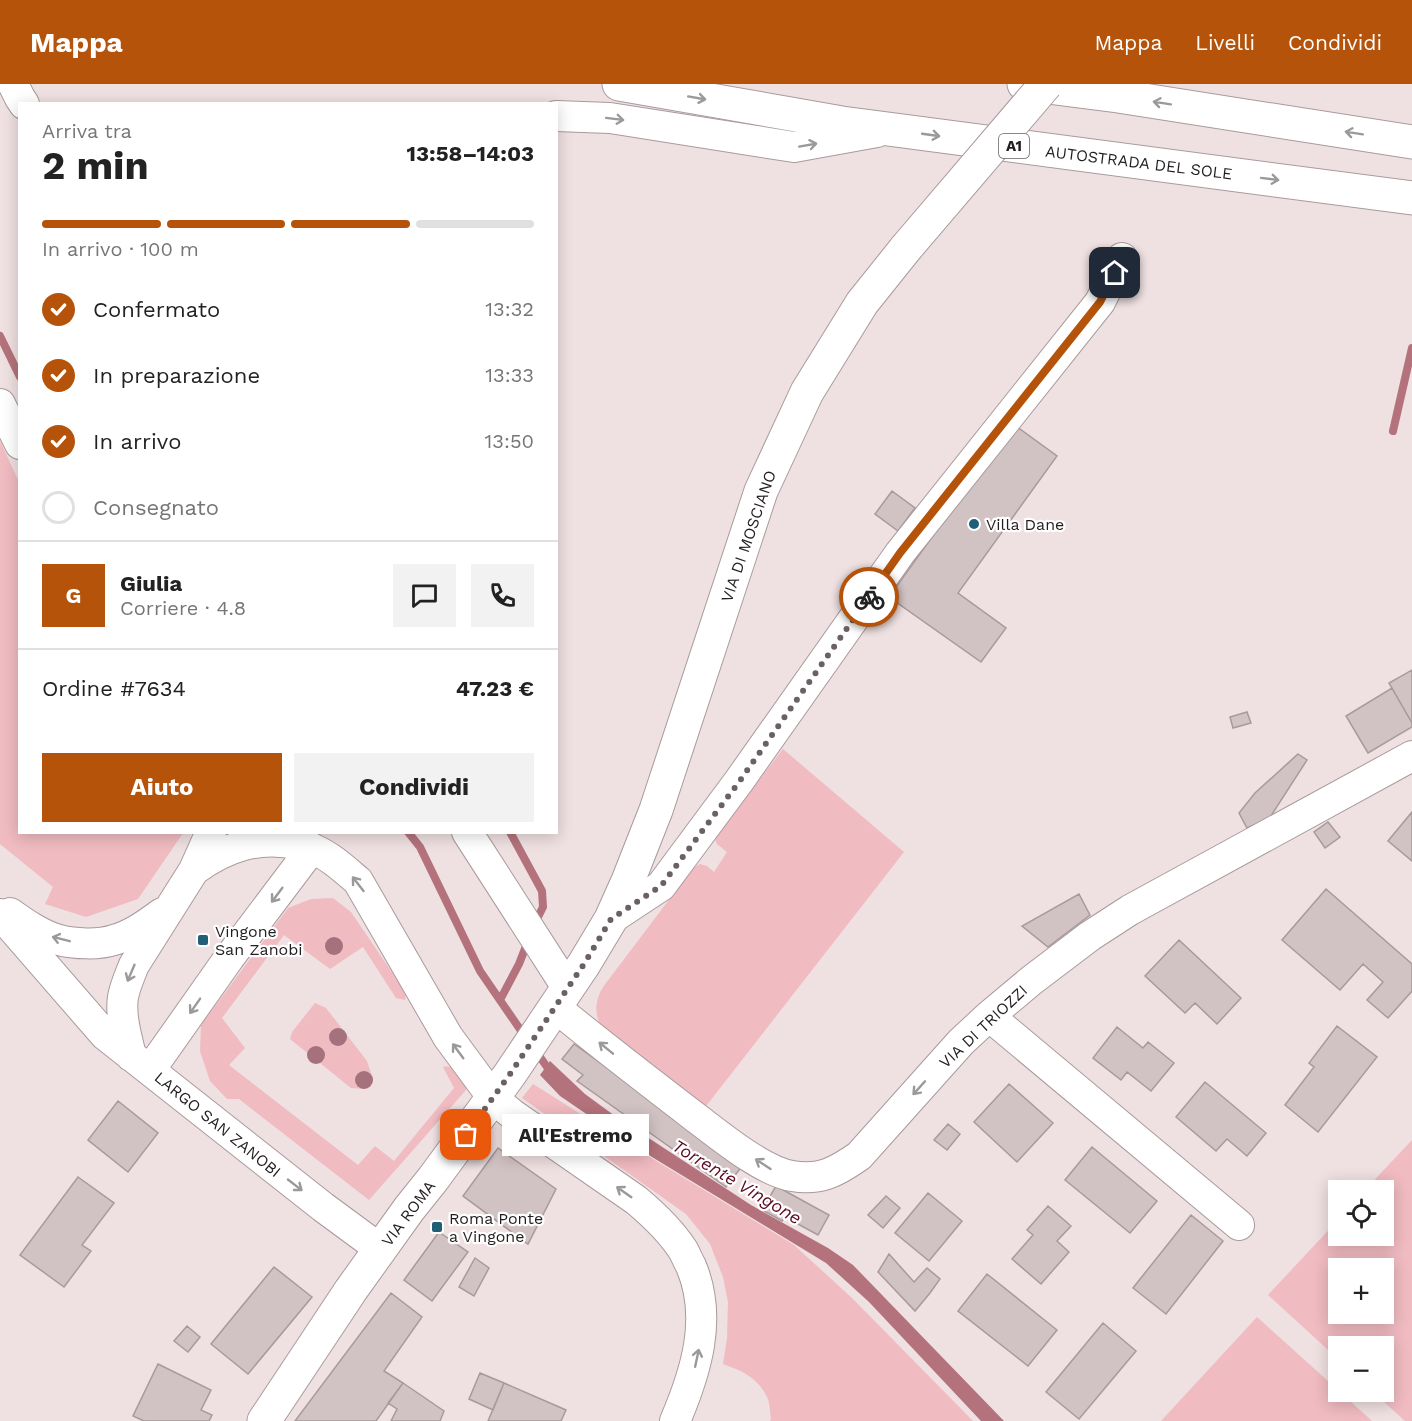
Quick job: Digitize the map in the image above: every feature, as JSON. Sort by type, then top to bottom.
[{"type":"main road","name":"AUTOSTRADA DEL SOLE","points":[[619,84],[890,130],[1412,198]]},
{"type":"main road","points":[[1024,84],[1118,96],[1412,142]]},
{"type":"main road","name":"VIA DI MOSCIANO","points":[[561,998],[611,919],[628,881],[656,810],[761,491],[807,392],[862,303],[1046,84]]},
{"type":"main road","name":"VIA ROMA","points":[[264,1421],[344,1299],[502,1086],[561,998]]},
{"type":"street","points":[[558,116],[610,118],[794,147],[890,130]]},
{"type":"street","points":[[611,919],[661,886],[739,782],[900,553],[1100,302],[1122,258]]},
{"type":"street","points":[[0,404],[18,440]]},
{"type":"street","name":"VIA DI TRIOZZI","points":[[469,834],[561,998],[619,1059],[722,1137],[771,1170],[790,1176],[808,1178],[825,1176],[859,1156],[961,1042],[1032,980],[1090,936],[1130,910],[1412,756]]},
{"type":"street","points":[[141,1063],[124,1020],[123,1000],[127,982],[134,965],[194,870],[210,834]]},
{"type":"street","points":[[194,870],[229,849],[251,843],[308,840],[358,881],[448,1037],[502,1086],[512,1114],[642,1206],[662,1224],[684,1252],[699,1292],[701,1324],[699,1348],[688,1390],[676,1417]]},
{"type":"street","name":"LARGO SAN ZANOBI","points":[[308,840],[228,958],[141,1063],[322,1207],[380,1249]]},
{"type":"street","points":[[0,906],[37,930],[58,940],[89,944],[113,941],[141,929],[172,905]]},
{"type":"street","points":[[0,914],[105,1035],[141,1063]]},
{"type":"street","points":[[989,1016],[1239,1225]]},
{"type":"shaded area","points":[[0,441],[18,480],[18,834],[182,834],[138,899],[86,917],[45,904],[53,887],[0,844]]},
{"type":"shaded area","points":[[783,749],[904,852],[703,1110],[605,1036],[596,1012],[597,1000],[603,987],[693,868],[700,864],[714,872],[727,852],[717,844],[716,835]]},
{"type":"shaded area","points":[[333,898],[351,912],[406,993],[405,1000],[396,998],[363,947],[330,969],[284,935],[222,1018],[245,1048],[229,1065],[358,1165],[375,1146],[394,1161],[454,1088],[443,1067],[460,1070],[466,1079],[466,1090],[369,1200],[239,1099],[227,1099],[210,1081],[200,1051],[201,1025],[288,908],[311,899]]},
{"type":"shaded area","points":[[315,1003],[326,1008],[367,1061],[373,1079],[364,1089],[351,1088],[290,1039],[292,1032]]},
{"type":"shaded area","points":[[550,1061],[585,1094],[615,1116],[751,1205],[828,1248],[853,1265],[1004,1421],[981,1421],[869,1302],[826,1263],[652,1157],[560,1096],[540,1075]]},
{"type":"shaded area","points":[[533,1084],[794,1245],[852,1298],[973,1421],[770,1421],[768,1400],[758,1383],[742,1372],[723,1364],[727,1338],[728,1302],[723,1277],[710,1244],[686,1214],[522,1098]]},
{"type":"shaded area","points":[[1412,1140],[1412,1421],[1405,1421],[1384,1402],[1394,1402],[1394,1336],[1328,1336],[1328,1350],[1268,1295],[1328,1231],[1328,1246],[1394,1246],[1394,1180],[1374,1180]]},
{"type":"shaded area","points":[[1257,1317],[1328,1381],[1328,1402],[1351,1402],[1372,1421],[1161,1421]]},
{"type":"building","name":"Villa Dane","points":[[1013,424],[1057,456],[958,593],[1006,628],[981,662],[889,597]]},
{"type":"building","points":[[892,491],[915,508],[898,531],[875,514]]},
{"type":"building","points":[[1412,670],[1412,723],[1389,683]]},
{"type":"building","points":[[1392,688],[1412,723],[1412,727],[1368,753],[1346,716]]},
{"type":"building","points":[[1247,712],[1251,723],[1233,728],[1230,717]]},
{"type":"building","points":[[1298,754],[1307,760],[1269,819],[1247,828],[1239,813],[1255,793]]},
{"type":"building","points":[[1412,812],[1412,861],[1388,841]]},
{"type":"building","points":[[1328,822],[1340,837],[1325,848],[1314,832]]},
{"type":"building","points":[[1326,889],[1412,964],[1412,991],[1388,1018],[1367,1000],[1383,982],[1363,964],[1340,990],[1282,940]]},
{"type":"building","points":[[1079,894],[1090,915],[1048,947],[1022,926]]},
{"type":"building","points":[[1179,940],[1241,998],[1217,1024],[1195,1003],[1185,1013],[1145,976]]},
{"type":"building","points":[[1337,1026],[1377,1057],[1318,1132],[1285,1105],[1314,1067],[1309,1063]]},
{"type":"building","points":[[1117,1027],[1143,1048],[1148,1042],[1174,1063],[1151,1091],[1127,1072],[1121,1080],[1093,1058]]},
{"type":"building","points":[[574,1044],[743,1165],[726,1187],[577,1081],[583,1075],[562,1059]]},
{"type":"building","points":[[1205,1082],[1266,1133],[1247,1156],[1227,1139],[1216,1151],[1176,1117]]},
{"type":"building","points":[[1009,1084],[1053,1123],[1017,1162],[974,1122]]},
{"type":"building","points":[[118,1101],[158,1133],[128,1172],[88,1140]]},
{"type":"building","points":[[948,1124],[960,1134],[947,1150],[934,1140]]},
{"type":"building","points":[[1092,1147],[1157,1201],[1130,1233],[1065,1180]]},
{"type":"building","points":[[498,1148],[556,1189],[528,1244],[463,1196]]},
{"type":"building","points":[[78,1177],[114,1203],[82,1245],[91,1251],[64,1287],[20,1255]]},
{"type":"building","points":[[776,1186],[829,1215],[818,1235],[785,1217],[782,1221],[762,1210]]},
{"type":"building","points":[[928,1193],[962,1221],[929,1261],[895,1233]]},
{"type":"building","points":[[886,1196],[900,1208],[883,1228],[868,1215]]},
{"type":"building","points":[[1048,1206],[1071,1226],[1057,1241],[1069,1252],[1041,1284],[1012,1259],[1033,1235],[1027,1230]]},
{"type":"building","points":[[1191,1215],[1223,1241],[1166,1314],[1133,1288]]},
{"type":"building","points":[[439,1232],[468,1252],[432,1301],[404,1280]]},
{"type":"building","points":[[889,1254],[914,1282],[927,1268],[940,1279],[915,1311],[878,1272]]},
{"type":"building","points":[[475,1258],[489,1268],[474,1296],[459,1287]]},
{"type":"building","points":[[274,1267],[312,1297],[248,1374],[211,1344]]},
{"type":"building","points":[[987,1274],[1057,1330],[1028,1366],[958,1311]]},
{"type":"building","points":[[391,1293],[422,1317],[384,1371],[403,1383],[376,1421],[295,1421]]},
{"type":"building","points":[[1103,1323],[1136,1351],[1079,1419],[1046,1392]]},
{"type":"building","points":[[187,1326],[200,1337],[188,1352],[174,1341]]},
{"type":"building","points":[[158,1364],[211,1390],[201,1410],[212,1415],[209,1421],[144,1421],[133,1416]]},
{"type":"building","points":[[480,1373],[504,1383],[493,1410],[469,1399]]},
{"type":"building","points":[[403,1383],[444,1411],[440,1421],[391,1421],[397,1409],[388,1403]]},
{"type":"building","points":[[504,1383],[566,1410],[561,1421],[488,1421]]},
{"type":"waterway","name":"Torrente Vingone","points":[[0,336],[18,373]]},
{"type":"waterway","points":[[1393,431],[1412,348]]},
{"type":"waterway","name":"Torrente Vingone","points":[[410,834],[420,847],[480,971],[526,1038]]},
{"type":"waterway","points":[[511,834],[542,891],[543,907],[535,923]]},
{"type":"waterway","points":[[500,1000],[528,941]]},
{"type":"waterway","name":"Torrente Vingone","points":[[535,1050],[552,1074]]},
{"type":"way so far","points":[[466,1135],[584,964],[611,919],[661,886],[739,782],[869,597]]},
{"type":"place","name":"Villa Dane","points":[[974,524]]},
{"type":"place","name":"Vingone San Zanobi","points":[[203,940]]},
{"type":"place","name":"All'Estremo","points":[[466,1135]]},
{"type":"place","name":"Roma Ponte a Vingone","points":[[437,1227]]},
{"type":"route","points":[[869,597],[900,553],[1100,302],[1115,273]]}]
